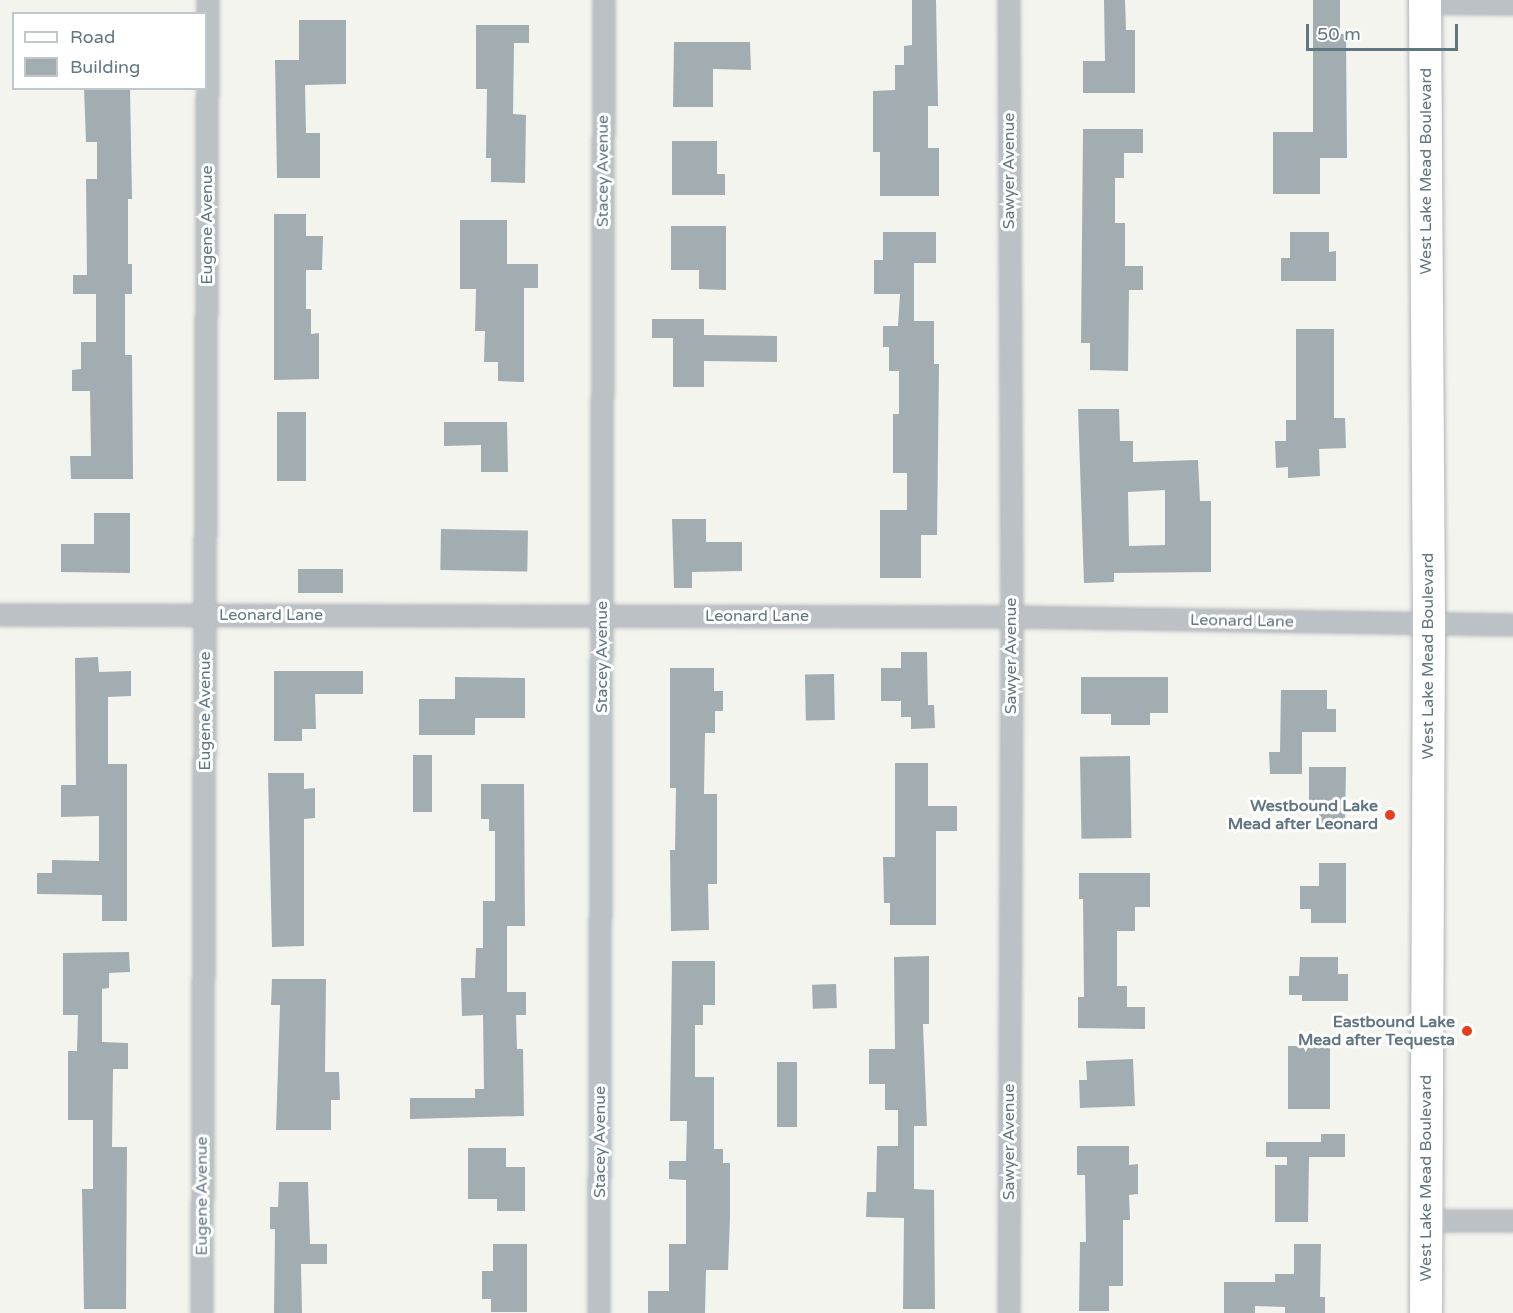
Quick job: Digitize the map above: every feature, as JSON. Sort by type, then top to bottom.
[{"type":"main road","name":"West Lake Mead Boulevard","points":[[1425,1],[1429,625],[1426,1313]]},
{"type":"street","name":"Eugene Avenue","points":[[202,1313],[208,0]]},
{"type":"street","name":"Stacey Avenue","points":[[599,1313],[604,0]]},
{"type":"street","name":"Sawyer Avenue","points":[[1008,1313],[1012,616],[1009,0]]},
{"type":"street","points":[[1425,1],[1513,4]]},
{"type":"street","name":"Leonard Lane","points":[[0,615],[1012,616],[1513,625]]},
{"type":"street","points":[[1426,1221],[1513,1221]]},
{"type":"building","points":[[912,0],[936,0],[938,106],[928,106],[928,148],[939,148],[939,196],[880,196],[880,152],[873,152],[873,91],[895,90],[895,65],[904,65],[904,46],[912,45]]},
{"type":"building","points":[[1104,0],[1125,0],[1126,30],[1135,30],[1135,93],[1083,93],[1083,61],[1105,61]]},
{"type":"building","points":[[1313,0],[1340,0],[1340,34],[1346,34],[1347,158],[1320,158],[1320,194],[1273,194],[1273,132],[1313,132]]},
{"type":"building","points":[[299,20],[346,20],[346,84],[305,85],[306,133],[320,133],[320,178],[277,178],[275,60],[299,60]]},
{"type":"building","points":[[476,25],[529,25],[529,43],[514,43],[513,114],[526,115],[525,183],[491,182],[491,158],[486,158],[487,89],[476,89]]},
{"type":"building","points":[[674,42],[750,42],[751,70],[713,69],[713,107],[673,107]]},
{"type":"building","points":[[84,90],[130,90],[132,199],[128,199],[128,264],[132,264],[132,294],[125,294],[125,355],[132,355],[133,479],[71,479],[70,456],[91,456],[90,391],[72,391],[72,370],[81,369],[81,342],[96,342],[96,294],[73,294],[73,275],[87,275],[86,179],[97,179],[97,142],[86,142]]},
{"type":"building","points":[[1083,129],[1143,129],[1143,153],[1124,153],[1124,178],[1115,178],[1115,223],[1125,223],[1125,266],[1143,266],[1143,290],[1129,290],[1128,371],[1090,370],[1090,343],[1081,343]]},
{"type":"building","points":[[672,141],[717,141],[717,174],[725,174],[725,195],[672,195]]},
{"type":"building","points":[[274,214],[306,214],[306,236],[323,236],[322,270],[306,270],[306,309],[311,309],[311,334],[319,333],[319,379],[274,380]]},
{"type":"building","points":[[460,220],[507,220],[507,264],[538,264],[538,288],[524,288],[524,382],[498,381],[498,362],[484,362],[485,331],[475,331],[476,289],[460,289]]},
{"type":"building","points":[[671,226],[726,226],[726,290],[699,289],[699,270],[671,270]]},
{"type":"building","points":[[883,232],[936,232],[936,263],[914,263],[914,321],[934,321],[934,364],[939,364],[937,535],[921,535],[921,578],[880,578],[880,510],[907,510],[907,473],[893,473],[893,414],[899,414],[899,371],[889,371],[889,347],[883,347],[883,326],[898,326],[900,294],[874,294],[874,260],[883,260]]},
{"type":"building","points":[[1290,232],[1329,232],[1329,252],[1336,251],[1336,281],[1281,281],[1281,258],[1290,258]]},
{"type":"building","points":[[652,319],[704,319],[704,335],[777,336],[777,362],[704,361],[704,387],[673,387],[673,338],[652,338]]},
{"type":"building","points":[[1296,329],[1334,329],[1334,418],[1345,418],[1346,448],[1319,449],[1320,476],[1288,478],[1288,467],[1276,468],[1275,441],[1286,441],[1286,420],[1296,420]]},
{"type":"building","points":[[1078,409],[1119,409],[1120,441],[1133,441],[1133,462],[1198,460],[1200,501],[1211,501],[1211,572],[1114,573],[1114,582],[1084,583]],"holes":[[[1165,490],[1165,545],[1129,546],[1128,492]]]},
{"type":"building","points":[[277,412],[306,412],[306,481],[277,481]]},
{"type":"building","points":[[444,422],[507,422],[508,472],[481,472],[481,445],[444,446]]},
{"type":"building","points":[[94,513],[130,513],[130,573],[61,572],[61,544],[94,544]]},
{"type":"building","points":[[672,519],[706,519],[706,542],[742,542],[742,571],[692,572],[692,588],[674,588]]},
{"type":"building","points":[[441,529],[528,531],[527,572],[440,570]]},
{"type":"building","points":[[298,569],[343,569],[343,593],[298,593]]},
{"type":"building","points":[[901,652],[927,652],[928,705],[934,705],[935,728],[911,729],[911,717],[901,717],[901,701],[881,701],[881,668],[901,668]]},
{"type":"building","points":[[98,657],[99,672],[131,671],[131,696],[108,697],[108,764],[127,764],[127,921],[102,921],[102,895],[37,894],[37,873],[52,873],[52,860],[99,861],[99,816],[61,817],[61,785],[76,785],[75,658]]},
{"type":"building","points":[[670,668],[714,668],[714,691],[723,691],[723,711],[715,711],[715,733],[705,733],[704,794],[717,794],[717,884],[708,884],[709,930],[671,931],[670,850],[675,850],[676,788],[670,788]]},
{"type":"building","points":[[274,671],[363,671],[363,694],[315,694],[316,729],[302,729],[302,741],[274,741]]},
{"type":"building","points":[[834,674],[835,720],[806,720],[805,675]]},
{"type":"building","points":[[455,677],[525,678],[525,718],[475,718],[475,735],[419,735],[419,699],[455,699]]},
{"type":"building","points":[[1081,677],[1168,677],[1168,713],[1150,713],[1150,725],[1111,725],[1111,714],[1081,714]]},
{"type":"building","points":[[1281,690],[1327,690],[1327,709],[1336,709],[1336,732],[1302,732],[1302,774],[1270,774],[1269,752],[1280,752]]},
{"type":"building","points":[[413,755],[432,755],[432,812],[413,812]]},
{"type":"building","points":[[1130,756],[1131,838],[1081,839],[1080,757]]},
{"type":"building","points":[[895,763],[928,763],[928,806],[957,806],[957,831],[936,831],[936,925],[890,925],[890,903],[884,903],[883,857],[895,857]]},
{"type":"building","points":[[1309,767],[1346,767],[1345,828],[1319,827],[1319,812],[1309,812]]},
{"type":"building","points":[[268,773],[304,773],[304,789],[315,788],[315,818],[304,819],[304,946],[272,947]]},
{"type":"building","points":[[481,784],[524,784],[525,926],[507,926],[507,992],[526,992],[526,1015],[516,1015],[517,1049],[523,1049],[524,1116],[410,1119],[410,1098],[475,1098],[475,1089],[484,1089],[483,1015],[462,1016],[461,978],[475,978],[476,948],[483,948],[483,901],[495,901],[495,831],[489,831],[489,819],[481,819]]},
{"type":"building","points":[[1319,863],[1346,863],[1346,923],[1311,923],[1311,909],[1300,909],[1300,886],[1319,886]]},
{"type":"building","points":[[1079,873],[1150,873],[1150,907],[1135,907],[1135,931],[1117,931],[1117,986],[1127,986],[1127,1007],[1145,1007],[1145,1029],[1078,1028],[1078,997],[1084,997],[1083,899],[1079,899]]},
{"type":"building","points":[[129,952],[130,972],[109,973],[109,988],[102,989],[102,1042],[128,1043],[128,1069],[113,1069],[112,1147],[127,1147],[126,1309],[84,1309],[82,1189],[93,1189],[93,1120],[68,1120],[68,1051],[77,1051],[78,1015],[63,1015],[63,953]]},
{"type":"building","points":[[929,956],[929,1024],[923,1024],[927,1126],[914,1126],[914,1189],[934,1190],[935,1309],[903,1309],[904,1218],[866,1217],[867,1192],[876,1192],[877,1146],[898,1146],[898,1110],[885,1110],[885,1084],[869,1084],[869,1049],[895,1049],[894,957]]},
{"type":"building","points":[[1300,957],[1338,957],[1338,974],[1348,974],[1348,1001],[1302,1001],[1302,995],[1289,995],[1289,976],[1299,976]]},
{"type":"building","points":[[672,961],[715,961],[715,1005],[703,1005],[703,1025],[695,1025],[695,1077],[714,1077],[714,1149],[723,1149],[723,1163],[730,1163],[730,1217],[728,1270],[706,1270],[705,1313],[648,1313],[648,1291],[669,1291],[669,1244],[686,1244],[686,1180],[669,1179],[669,1161],[686,1161],[687,1121],[670,1121]]},
{"type":"building","points":[[272,979],[326,979],[325,1072],[339,1072],[340,1100],[331,1100],[331,1130],[276,1130],[280,1005],[271,1005]]},
{"type":"building","points":[[836,984],[837,1008],[813,1009],[812,985]]},
{"type":"building","points":[[1288,1046],[1330,1046],[1330,1109],[1288,1109]]},
{"type":"building","points":[[1133,1059],[1135,1106],[1080,1108],[1079,1080],[1087,1080],[1086,1061]]},
{"type":"building","points":[[777,1062],[797,1062],[797,1127],[777,1127]]},
{"type":"building","points":[[1321,1134],[1345,1134],[1345,1157],[1309,1157],[1308,1222],[1275,1222],[1275,1165],[1287,1165],[1287,1157],[1266,1157],[1266,1142],[1321,1142]]},
{"type":"building","points":[[1077,1146],[1129,1146],[1129,1165],[1138,1164],[1138,1194],[1129,1195],[1130,1220],[1123,1220],[1123,1286],[1109,1286],[1109,1311],[1079,1311],[1080,1242],[1086,1242],[1085,1175],[1077,1175]]},
{"type":"building","points":[[468,1148],[506,1148],[506,1167],[525,1167],[525,1211],[497,1211],[497,1199],[468,1199]]},
{"type":"building","points":[[279,1182],[308,1182],[310,1244],[327,1244],[327,1264],[301,1264],[302,1313],[274,1313],[275,1229],[270,1229],[270,1207],[278,1207]]},
{"type":"building","points":[[493,1244],[527,1244],[527,1312],[491,1312],[491,1299],[482,1299],[482,1271],[493,1271]]},
{"type":"building","points":[[1294,1244],[1321,1244],[1320,1297],[1325,1297],[1325,1313],[1285,1313],[1285,1307],[1255,1306],[1255,1313],[1224,1313],[1224,1282],[1275,1282],[1275,1274],[1294,1274]]},
{"type":"place","name":"Westbound Lake Mead after Leonard","points":[[1390,815]]},
{"type":"place","name":"Eastbound Lake Mead after Tequesta","points":[[1467,1031]]}]
